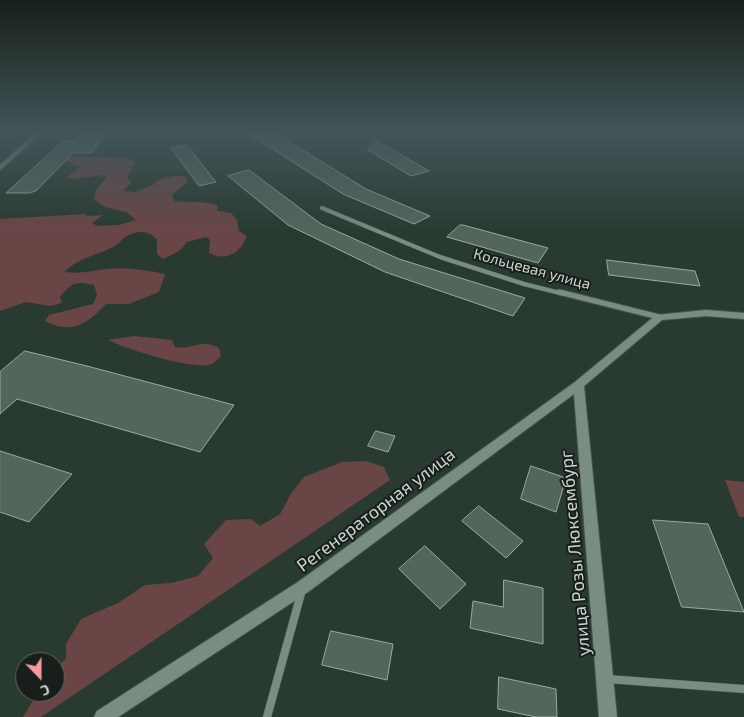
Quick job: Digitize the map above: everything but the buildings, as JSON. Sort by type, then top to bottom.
[{"type":"street","name":"Кольцевая улица","points":[[322,208],[440,257],[514,281],[659,316],[706,313],[744,316]]},
{"type":"street","name":"Регенераторная улица","points":[[103,717],[303,587],[579,385],[659,316]]},
{"type":"street","name":"улица Розы Люксембург","points":[[579,385],[608,717]]},
{"type":"street","points":[[267,717],[303,587]]},
{"type":"street","points":[[605,679],[744,689]]},
{"type":"shaded area","points":[[133,166],[127,178],[131,183],[123,191],[135,192],[153,185],[158,180],[174,176],[185,176],[187,182],[172,195],[174,201],[202,202],[218,206],[217,211],[231,213],[237,220],[239,231],[247,236],[237,251],[227,256],[216,256],[209,253],[210,240],[206,237],[187,242],[179,251],[163,259],[157,254],[157,240],[148,233],[133,233],[127,236],[113,247],[82,260],[64,272],[122,268],[165,274],[159,292],[129,304],[106,304],[92,317],[78,325],[63,327],[45,321],[49,315],[93,304],[97,295],[94,285],[78,283],[71,286],[60,297],[62,303],[50,306],[26,302],[0,311],[0,219],[86,214],[86,216],[103,215],[92,223],[97,226],[119,225],[136,220],[126,212],[105,207],[94,199],[96,190],[106,178],[104,175],[73,179],[67,177],[80,167]]},
{"type":"shaded area","points":[[134,336],[172,340],[175,347],[202,344],[213,345],[219,348],[221,356],[212,364],[191,364],[129,349],[108,340]]},
{"type":"shaded area","points":[[366,461],[384,467],[390,480],[65,701],[66,644],[81,619],[118,603],[145,585],[171,583],[198,576],[213,558],[204,544],[226,520],[251,519],[260,526],[280,514],[292,492],[304,477],[342,462]]},
{"type":"shaded area","points":[[725,480],[744,482],[744,517],[739,517]]},
{"type":"shaded area","points":[[32,702],[63,702],[41,717],[23,717]]}]
